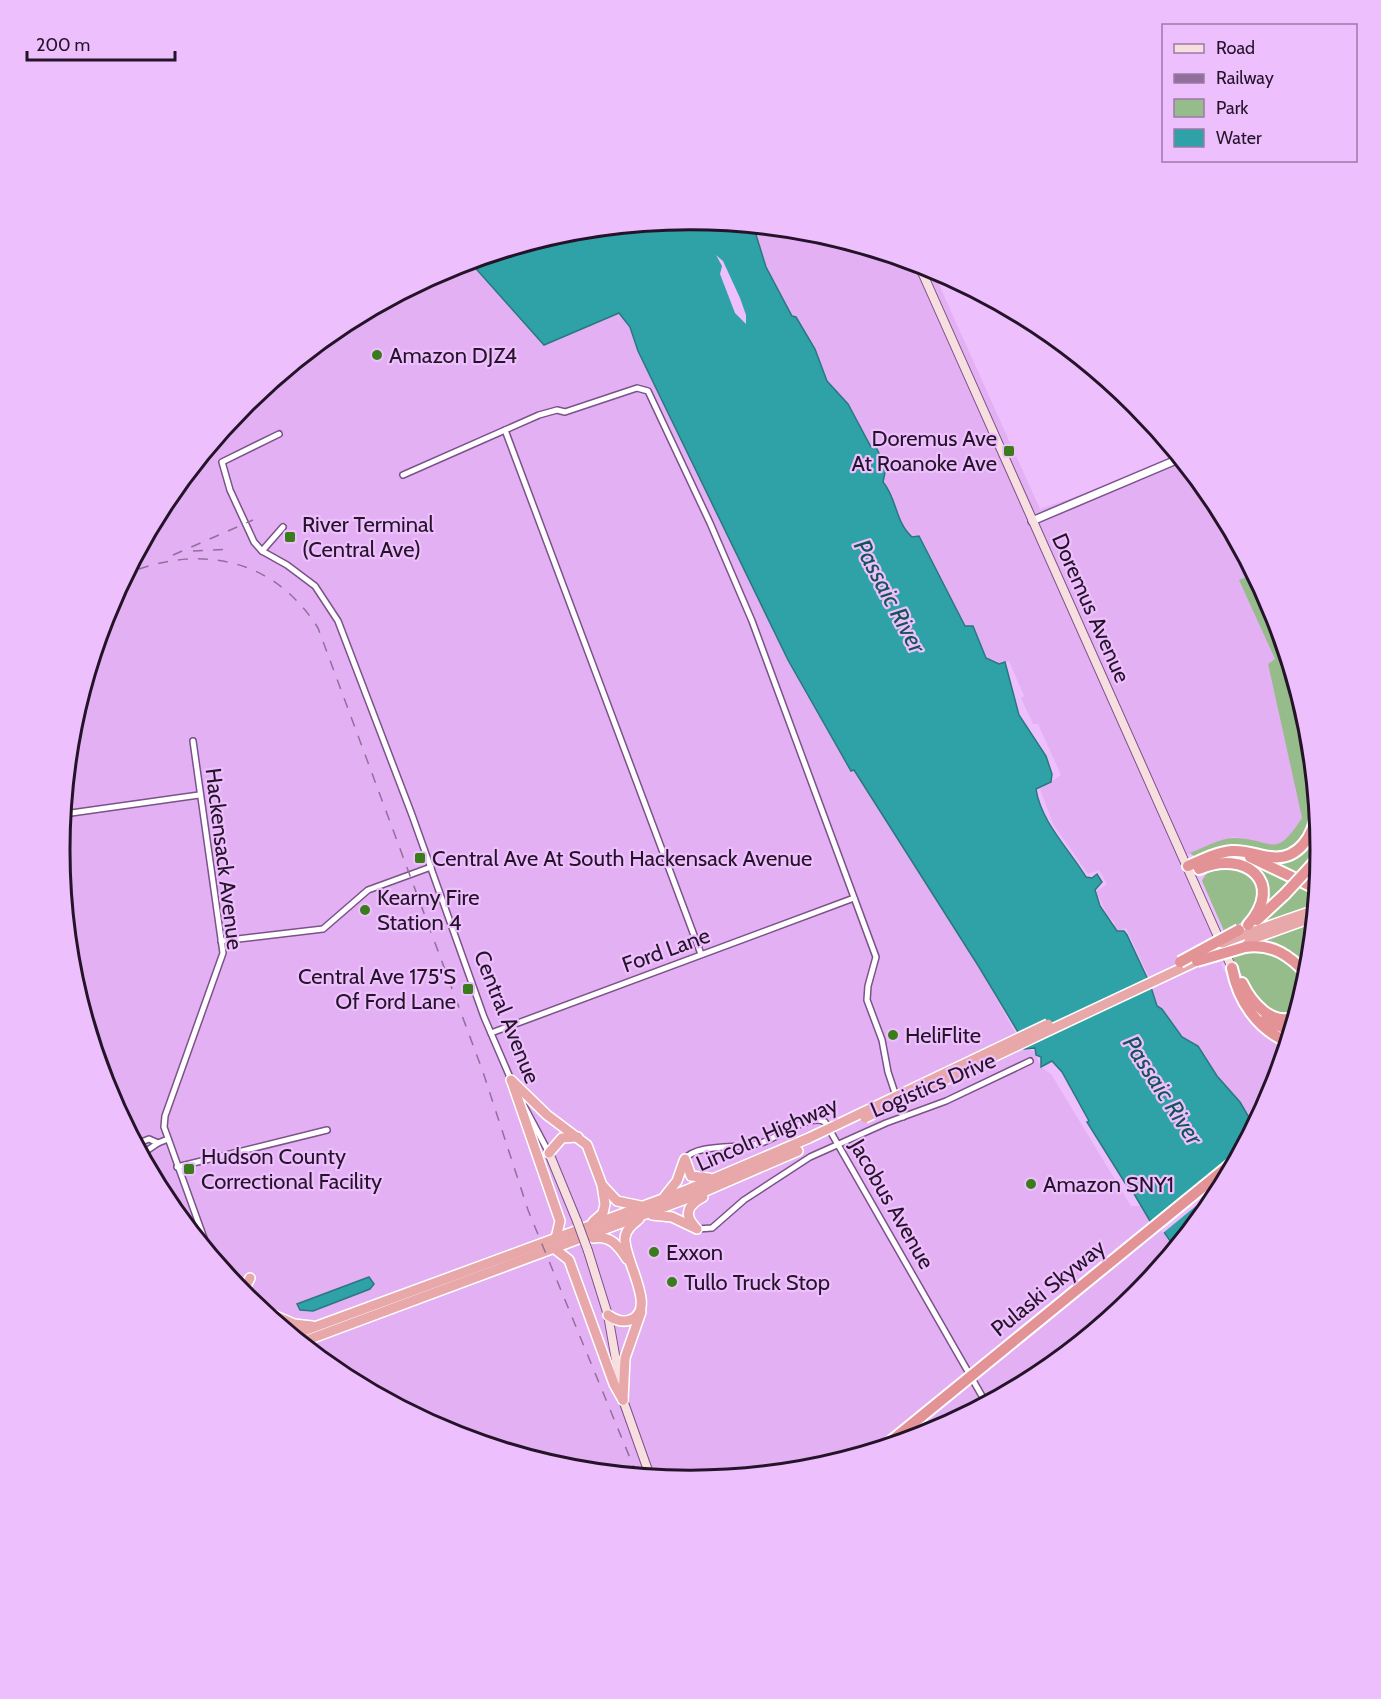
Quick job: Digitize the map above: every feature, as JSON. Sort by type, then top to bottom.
[{"type":"highway","points":[[1189,870],[1234,850],[1279,857],[1292,854],[1310,835]]},
{"type":"highway","points":[[1223,853],[1250,857],[1309,885]]},
{"type":"highway","points":[[1189,870],[1227,862],[1243,865],[1253,871],[1263,886],[1264,898],[1258,914],[1244,936]]},
{"type":"highway","points":[[1244,936],[1310,869]]},
{"type":"highway","points":[[1180,962],[1307,913]]},
{"type":"highway","points":[[1197,961],[1244,936],[1306,919]]},
{"type":"highway","points":[[1244,936],[1272,948],[1299,967]]},
{"type":"highway","points":[[1291,960],[1299,971]]},
{"type":"highway","name":"Lincoln Highway","points":[[310,1339],[555,1249],[723,1180],[1197,961]]},
{"type":"highway","name":"Lincoln Highway","points":[[810,1141],[1180,962]]},
{"type":"highway","points":[[1232,968],[1243,999],[1258,1022],[1281,1037]]},
{"type":"highway","points":[[1232,968],[1261,1009],[1279,1019],[1287,1018]]},
{"type":"highway","points":[[1243,999],[1266,1020],[1284,1028]]},
{"type":"highway","points":[[511,1080],[547,1115],[587,1145],[602,1185],[605,1209],[586,1227]]},
{"type":"highway","points":[[511,1080],[521,1117],[560,1221],[556,1238]]},
{"type":"highway","points":[[549,1153],[562,1138],[578,1137]]},
{"type":"highway","points":[[685,1159],[687,1170],[692,1177],[723,1180]]},
{"type":"highway","points":[[661,1200],[676,1184],[685,1159]]},
{"type":"highway","name":"Pulaski Skyway","points":[[902,1432],[1218,1175]]},
{"type":"highway","points":[[697,1229],[688,1218],[689,1208],[723,1180]]},
{"type":"highway","name":"Lincoln Highway","points":[[302,1332],[586,1227],[644,1211],[661,1200],[723,1180]]},
{"type":"highway","points":[[602,1185],[620,1202],[644,1211],[672,1217],[697,1229]]},
{"type":"highway","name":"Pulaski Skyway","points":[[918,1426],[1209,1189]]},
{"type":"highway","points":[[623,1400],[625,1358],[641,1312],[642,1297],[629,1262],[626,1235],[644,1211]]},
{"type":"highway","points":[[576,1240],[607,1238],[618,1246],[629,1262]]},
{"type":"highway","points":[[555,1249],[569,1260],[614,1384],[623,1400]]},
{"type":"highway","points":[[247,1283],[250,1278]]},
{"type":"highway","points":[[608,1315],[624,1321],[636,1318],[641,1312]]},
{"type":"highway","points":[[290,1322],[317,1327]]},
{"type":"main road","name":"Doremus Avenue","points":[[923,275],[1232,968]]},
{"type":"main road","name":"Central Avenue","points":[[549,1153],[588,1251],[608,1315],[623,1400],[647,1468]]},
{"type":"street","points":[[403,475],[539,415],[556,410],[565,412],[637,388],[648,391],[714,532],[752,621],[876,960],[868,986],[867,1000],[882,1040],[886,1066],[903,1117]]},
{"type":"street","points":[[505,430],[701,954]]},
{"type":"street","name":"Central Avenue","points":[[279,434],[222,462],[230,490],[254,542],[262,551],[287,565],[315,586],[338,621],[431,867],[490,1033],[511,1080],[549,1153]]},
{"type":"street","points":[[1032,521],[1173,461]]},
{"type":"street","points":[[262,551],[283,527]]},
{"type":"street","name":"Hackensack Avenue","points":[[192,741],[223,953],[165,1116],[164,1127],[200,1228]]},
{"type":"street","points":[[72,813],[199,795]]},
{"type":"street","points":[[221,941],[323,929],[368,890],[431,867]]},
{"type":"street","name":"Ford Lane","points":[[490,1033],[854,898]]},
{"type":"street","name":"Logistics Drive","points":[[697,1229],[712,1228],[739,1204],[806,1159],[946,1101],[1030,1061]]},
{"type":"street","name":"Jacobus Avenue","points":[[685,1159],[696,1150],[746,1146],[767,1141],[816,1119],[826,1123],[983,1396]]},
{"type":"street","points":[[177,1167],[327,1131]]},
{"type":"street","points":[[144,1141],[149,1139],[158,1143]]},
{"type":"street","points":[[148,1150],[168,1139]]},
{"type":"shaded area","points":[[756,233],[811,241],[851,251],[890,262],[937,281],[1040,509],[1174,462],[1206,505],[1247,575],[1240,580],[1275,659],[1268,664],[1302,818],[1287,841],[1277,846],[1233,837],[1182,857],[1229,960],[1221,964],[1244,1013],[1261,1031],[1280,1042],[1249,1118],[1240,1102],[1217,1076],[1198,1046],[1182,1037],[1163,1009],[1157,1007],[1151,990],[1154,988],[1126,928],[1117,931],[1113,926],[1115,923],[1108,916],[1096,892],[1107,884],[1099,870],[1088,874],[1053,824],[1040,789],[1061,775],[1038,724],[1033,724],[1021,698],[1024,696],[1009,661],[999,664],[986,658],[973,626],[965,626],[919,536],[912,537],[904,528],[893,497],[883,482],[886,468],[871,447],[848,404],[827,381],[807,335],[792,316],[766,267]]},
{"type":"shaded area","points":[[476,268],[514,309],[619,313],[630,327],[638,351],[788,660],[851,770],[854,769],[979,967],[1024,1049],[1034,1051],[1041,1067],[1051,1074],[1131,1206],[1141,1206],[1150,1221],[1155,1219],[1170,1241],[1157,1258],[1099,1316],[1035,1365],[965,1406],[890,1437],[811,1458],[771,1464],[690,1470],[650,1468],[570,1458],[491,1437],[416,1406],[380,1386],[346,1365],[282,1316],[224,1258],[199,1227],[175,1194],[134,1124],[103,1049],[92,1010],[82,970],[72,890],[70,850],[76,769],[82,729],[103,650],[134,575],[154,539],[175,505],[224,441],[282,383],[346,334],[416,293]]},
{"type":"green space","points":[[1248,576],[1278,650],[1299,729],[1309,822],[1301,841],[1286,851],[1271,854],[1236,845],[1195,857],[1190,853],[1230,838],[1279,843],[1293,831],[1302,818],[1268,664],[1275,659],[1239,580]]},
{"type":"green space","points":[[1310,831],[1310,857],[1296,876],[1262,860],[1290,858]]},
{"type":"green space","points":[[1240,858],[1291,881],[1265,907],[1268,894],[1261,872],[1239,860]]},
{"type":"green space","points":[[1228,868],[1246,875],[1258,891],[1247,917],[1224,931],[1202,881],[1209,872]]},
{"type":"green space","points":[[1298,885],[1309,890],[1307,907],[1257,926]]},
{"type":"green space","points":[[1305,925],[1300,962],[1285,947],[1266,941]]},
{"type":"green space","points":[[1253,950],[1263,951],[1284,960],[1289,965],[1297,976],[1288,1014],[1274,1013],[1256,999],[1232,956]]},
{"type":"water","name":"Passaic River","points":[[690,230],[756,233],[766,267],[792,316],[796,317],[815,349],[827,381],[848,404],[871,447],[876,447],[886,468],[883,482],[888,488],[906,531],[912,537],[919,536],[965,626],[973,626],[986,658],[999,664],[1005,662],[1019,715],[1046,756],[1052,774],[1051,782],[1036,789],[1050,824],[1086,877],[1092,878],[1097,874],[1102,882],[1095,890],[1100,906],[1117,931],[1124,931],[1127,935],[1150,984],[1157,1006],[1162,1009],[1182,1037],[1198,1046],[1217,1076],[1240,1102],[1249,1118],[1206,1194],[1170,1241],[1155,1219],[1150,1221],[1130,1187],[1125,1183],[1087,1122],[1089,1121],[1062,1072],[1052,1061],[1041,1067],[1041,1057],[1036,1055],[1035,1048],[1024,1049],[1018,1032],[979,967],[854,770],[851,771],[788,660],[638,351],[630,327],[619,313],[544,345],[475,268],[570,241],[610,235]]},
{"type":"water","points":[[369,1277],[374,1284],[370,1289],[313,1311],[300,1310],[297,1304]]},
{"type":"pier","points":[[716,255],[723,261],[740,298],[746,315],[746,324],[735,313],[720,274],[722,266]]},
{"type":"pier","points":[[1225,1163],[1199,1203],[1163,1233],[1154,1222],[1149,1224]]},
{"type":"railway","points":[[173,555],[253,520]]},
{"type":"railway","points":[[193,551],[232,549]]},
{"type":"railway","points":[[139,569],[165,562],[191,559],[216,560],[240,565],[262,574],[283,588],[318,628],[483,1072],[528,1210],[633,1466]]},
{"type":"place","name":"Amazon DJZ4","points":[[377,355]]},
{"type":"place","name":"Doremus Ave At Roanoke Ave","points":[[1009,451]]},
{"type":"place","name":"River Terminal (Central Ave)","points":[[290,537]]},
{"type":"place","name":"Central Ave At South Hackensack Avenue","points":[[420,858]]},
{"type":"place","name":"Kearny Fire Station 4","points":[[365,910]]},
{"type":"place","name":"Central Ave 175'S Of Ford Lane","points":[[468,989]]},
{"type":"place","name":"HeliFlite","points":[[893,1035]]},
{"type":"place","name":"Hudson County Correctional Facility","points":[[189,1169]]},
{"type":"place","name":"Amazon SNY1","points":[[1031,1184]]},
{"type":"place","name":"Exxon","points":[[654,1252]]},
{"type":"place","name":"Tullo Truck Stop","points":[[672,1282]]}]
